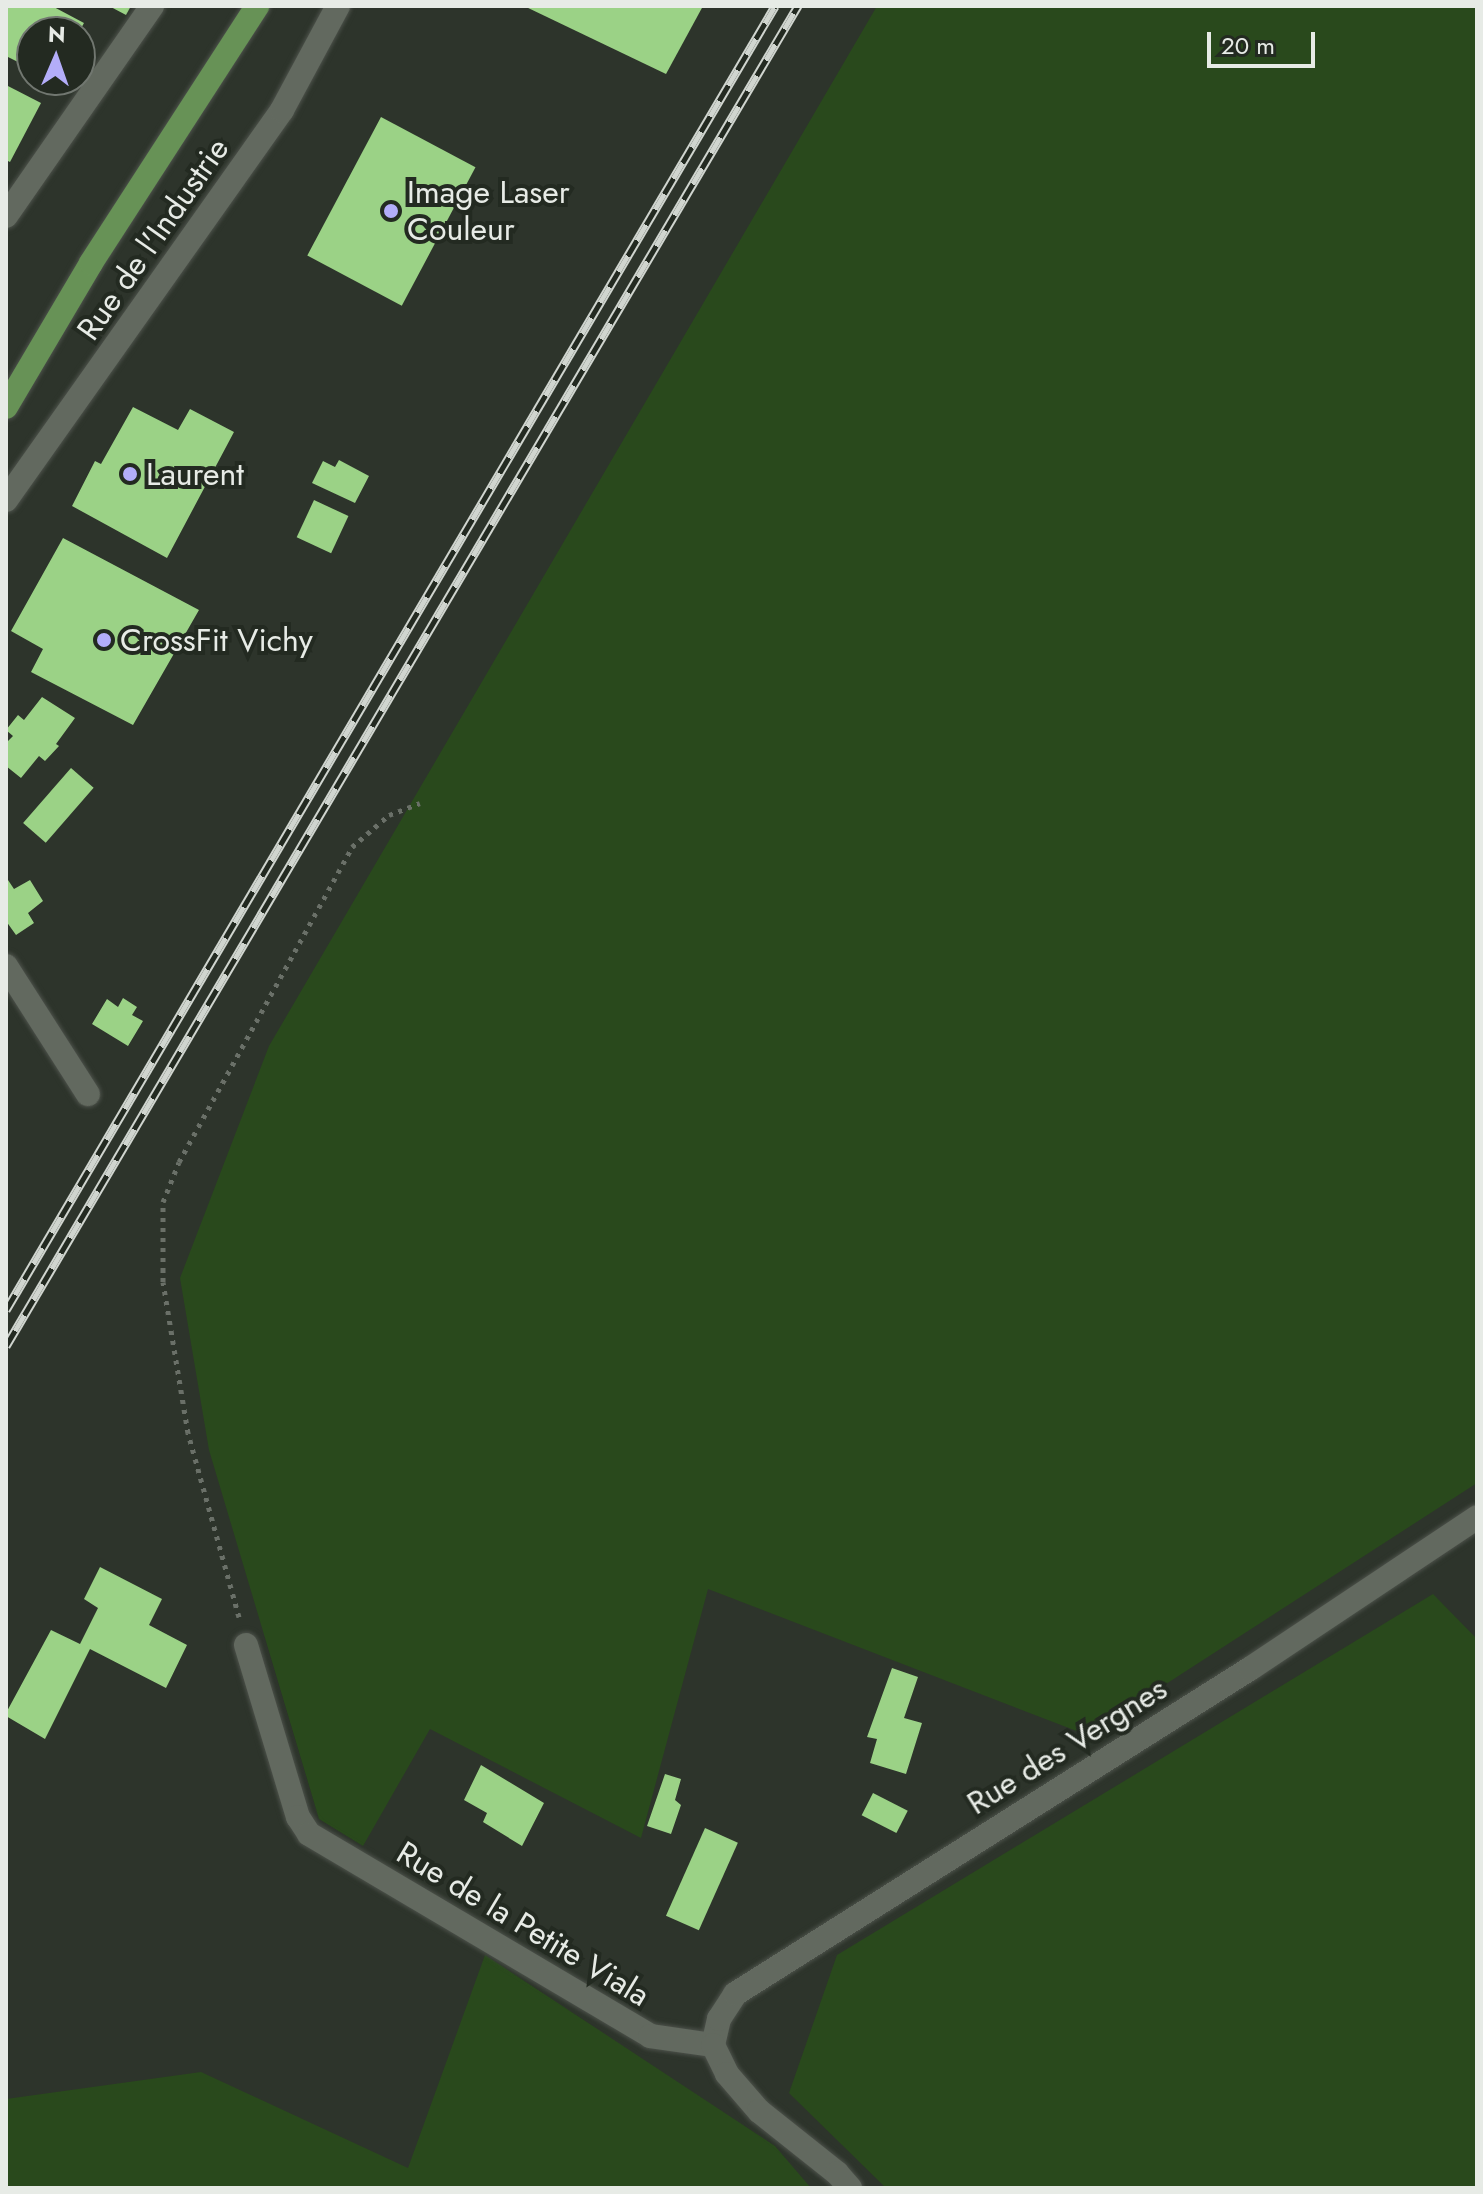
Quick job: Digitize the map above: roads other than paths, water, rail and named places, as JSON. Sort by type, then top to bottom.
[{"type":"main road","name":"Rue de l'Industrie","points":[[6,407],[91,263],[257,6]]},
{"type":"main road","name":"Rue de l'Industrie","points":[[6,378],[91,263]]},
{"type":"street","points":[[6,216],[152,6]]},
{"type":"street","name":"Rue de l'Industrie","points":[[6,500],[282,110],[338,6]]},
{"type":"street","points":[[6,966],[88,1094]]},
{"type":"street","name":"Rue des Vergnes","points":[[713,2045],[719,2019],[735,1994],[1251,1668],[1477,1517]]},
{"type":"street","name":"Rue de la Petite Viala","points":[[246,1645],[298,1817],[309,1834],[650,2036],[713,2045]]},
{"type":"street","points":[[713,2045],[727,2074],[759,2111],[837,2173],[850,2188]]},
{"type":"railway","points":[[6,1310],[775,6]]},
{"type":"railway","points":[[6,1346],[798,6]]},
{"type":"place","name":"Image Laser Couleur","points":[[391,211]]},
{"type":"place","name":"Laurent","points":[[130,474]]},
{"type":"place","name":"CrossFit Vichy","points":[[104,640]]}]
